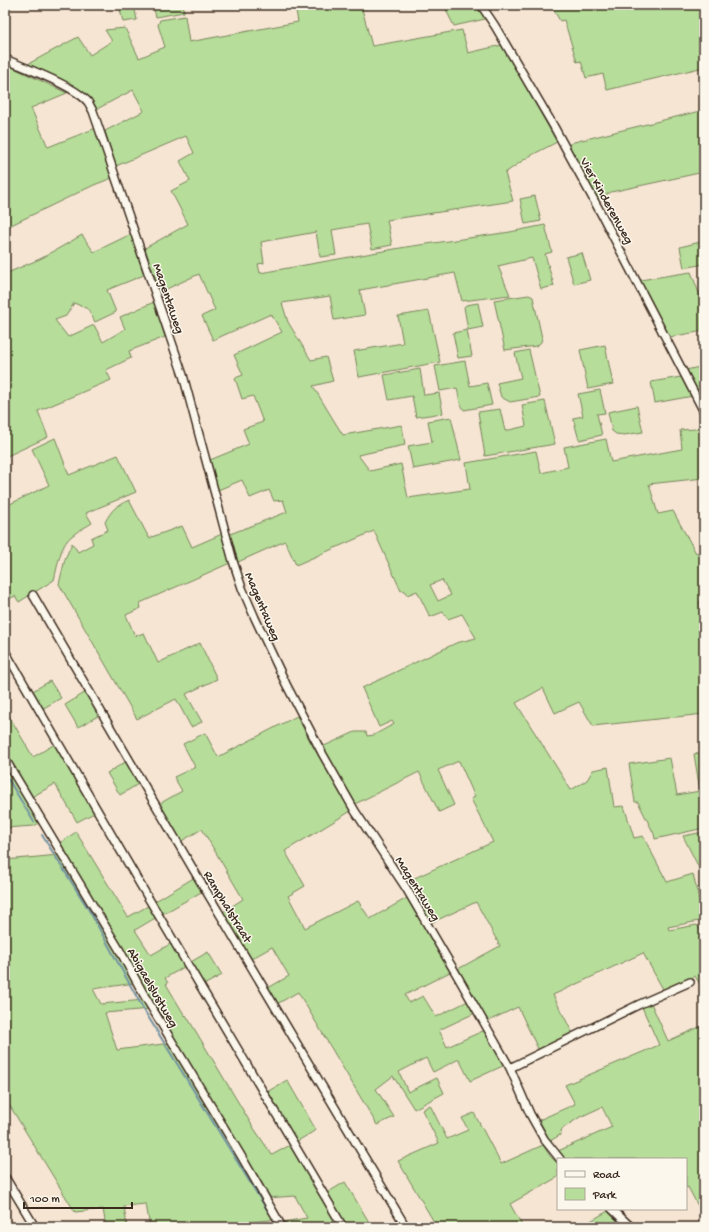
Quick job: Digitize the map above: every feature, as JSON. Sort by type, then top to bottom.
[{"type":"street","name":"Vier Kinderenweg","points":[[481,5],[495,26],[553,125],[604,216],[704,412]]},
{"type":"street","name":"Magentaweg","points":[[5,59],[77,93],[88,102],[93,111],[182,375],[234,561],[242,588],[252,612],[286,684],[322,753],[356,811],[422,916],[510,1068],[530,1114],[544,1139],[559,1158]]},
{"type":"street","name":"Ramphalstraat","points":[[33,595],[197,876],[406,1227]]},
{"type":"street","points":[[5,651],[136,877],[343,1227]]},
{"type":"street","name":"Abigaelslustweg","points":[[5,759],[42,824],[119,949],[144,995],[240,1154],[282,1227]]},
{"type":"street","points":[[510,1068],[640,1004],[690,982]]},
{"type":"street","points":[[5,1177],[35,1227]]},
{"type":"street","points":[[613,1210],[631,1227]]},
{"type":"green space","points":[[119,5],[134,5],[137,20],[123,22]]},
{"type":"green space","points":[[153,5],[183,5],[184,12],[156,17]]},
{"type":"green space","points":[[295,5],[374,5],[374,7],[362,9],[372,46],[462,30],[468,53],[502,45],[557,142],[528,157],[505,173],[513,201],[387,220],[392,245],[372,249],[367,224],[332,230],[336,255],[320,257],[316,232],[261,242],[264,263],[258,264],[260,273],[406,247],[510,232],[545,225],[552,252],[545,254],[554,286],[541,289],[532,258],[498,266],[510,295],[462,301],[455,273],[360,290],[365,315],[334,320],[330,296],[282,303],[288,322],[311,360],[326,357],[333,381],[313,386],[343,435],[402,425],[405,445],[358,455],[370,471],[401,464],[408,498],[470,489],[466,463],[536,451],[541,473],[568,467],[564,447],[606,439],[611,462],[682,449],[680,430],[696,429],[704,424],[704,478],[649,484],[658,514],[673,511],[696,553],[704,551],[704,601],[699,602],[704,619],[704,714],[593,726],[579,702],[555,713],[543,688],[516,703],[571,790],[587,780],[593,770],[608,767],[614,807],[624,806],[634,838],[643,836],[667,882],[693,874],[704,920],[668,927],[669,930],[697,925],[704,936],[704,991],[695,976],[664,991],[643,953],[553,995],[573,1034],[539,1051],[518,1007],[488,1021],[458,969],[500,946],[476,902],[431,923],[406,882],[493,842],[471,799],[475,797],[459,761],[438,770],[454,805],[439,812],[419,772],[355,804],[322,747],[355,732],[366,732],[367,736],[374,735],[394,724],[392,721],[379,727],[362,688],[456,643],[476,638],[462,614],[448,619],[443,612],[430,617],[417,591],[407,595],[404,590],[401,591],[374,531],[296,565],[285,541],[238,562],[230,534],[287,512],[283,500],[274,501],[269,490],[250,498],[242,480],[218,490],[210,460],[249,444],[243,429],[263,422],[253,396],[242,399],[235,378],[243,375],[234,355],[282,332],[271,314],[213,340],[202,316],[215,310],[199,274],[160,292],[145,248],[188,224],[171,191],[190,181],[180,161],[194,153],[186,136],[116,166],[105,131],[144,111],[133,90],[97,109],[90,100],[74,87],[57,77],[28,64],[78,37],[90,55],[112,41],[105,30],[125,28],[139,58],[165,47],[158,25],[160,20],[185,16],[189,42],[298,22]],"holes":[[[442,580],[451,595],[438,601],[430,585]]]},
{"type":"green space","points":[[456,5],[477,5],[486,17],[485,19],[454,26],[446,10]]},
{"type":"green space","points":[[551,5],[704,5],[704,67],[607,90],[603,74],[586,78],[581,61],[577,62],[564,20],[560,21]]},
{"type":"green space","points":[[5,64],[67,93],[31,108],[48,147],[96,128],[112,178],[94,185],[5,228]]},
{"type":"green space","points":[[704,110],[704,172],[611,192],[598,199],[568,145],[574,142]]},
{"type":"green space","points":[[535,196],[541,221],[525,224],[520,199]]},
{"type":"green space","points":[[131,234],[144,275],[107,290],[116,312],[95,322],[88,309],[74,303],[66,316],[55,320],[68,337],[94,325],[103,342],[125,329],[120,317],[154,302],[165,337],[129,351],[131,358],[106,370],[111,380],[38,411],[48,437],[5,457],[5,274],[42,258],[82,235],[94,252]]},
{"type":"green space","points":[[704,241],[704,264],[684,268],[680,247]]},
{"type":"green space","points":[[582,253],[590,280],[574,284],[566,257]]},
{"type":"green space","points":[[691,272],[704,306],[704,331],[669,337],[640,280]]},
{"type":"green space","points":[[529,295],[533,297],[542,338],[541,342],[537,346],[505,350],[494,300]]},
{"type":"green space","points":[[478,303],[483,327],[468,330],[464,307],[466,305]]},
{"type":"green space","points":[[429,311],[440,362],[359,377],[354,351],[403,343],[398,316]]},
{"type":"green space","points":[[467,330],[472,356],[458,358],[453,333]]},
{"type":"green space","points":[[605,345],[613,384],[588,389],[580,350]]},
{"type":"green space","points":[[529,350],[540,397],[510,402],[501,397],[497,383],[521,378],[515,353]]},
{"type":"green space","points":[[465,361],[470,386],[487,383],[492,405],[464,410],[460,403],[457,388],[440,391],[435,366]]},
{"type":"green space","points":[[704,366],[704,395],[700,396],[686,370]]},
{"type":"green space","points":[[420,369],[424,395],[439,393],[443,413],[416,417],[412,396],[389,400],[384,375]]},
{"type":"green space","points":[[681,377],[693,396],[655,403],[651,382]]},
{"type":"green space","points":[[600,390],[605,413],[597,414],[602,435],[579,440],[573,418],[583,416],[578,394]]},
{"type":"green space","points":[[545,401],[555,444],[485,456],[478,412],[500,409],[505,431],[526,426],[522,405]]},
{"type":"green space","points":[[637,406],[643,432],[624,435],[616,434],[612,431],[608,412]]},
{"type":"green space","points":[[451,417],[461,460],[413,469],[408,446],[432,442],[428,421]]},
{"type":"green space","points":[[55,438],[69,475],[118,455],[136,492],[86,513],[92,523],[75,533],[65,544],[60,555],[54,580],[19,602],[15,596],[5,601],[5,497],[10,504],[49,485],[32,449]]},
{"type":"green space","points":[[129,500],[149,538],[182,526],[192,547],[222,534],[230,563],[140,603],[141,608],[126,615],[135,636],[144,633],[158,663],[200,643],[217,679],[186,694],[202,722],[191,727],[176,699],[137,719],[59,584],[65,559],[72,543],[78,552],[93,544],[91,538],[108,530],[105,522],[112,511],[117,506]]},
{"type":"green space","points":[[50,681],[61,698],[42,709],[31,692]]},
{"type":"green space","points":[[86,692],[100,715],[78,727],[65,705]]},
{"type":"green space","points":[[5,709],[33,757],[55,744],[96,812],[77,822],[55,784],[30,798],[5,755]]},
{"type":"green space","points":[[297,716],[351,811],[285,851],[305,886],[288,896],[305,928],[358,901],[370,919],[407,898],[450,972],[405,995],[409,1003],[423,996],[436,1017],[468,1001],[475,1013],[439,1030],[447,1047],[485,1030],[505,1065],[470,1081],[459,1059],[433,1072],[426,1058],[399,1072],[408,1092],[437,1078],[444,1093],[414,1109],[393,1076],[376,1089],[394,1117],[377,1125],[298,992],[277,1004],[268,988],[289,976],[272,947],[251,959],[223,912],[243,899],[202,829],[180,842],[159,804],[182,791],[174,777],[195,767],[183,744],[205,733],[218,757]]},
{"type":"green space","points":[[704,752],[704,828],[655,839],[638,802],[635,802],[629,764],[670,758],[677,795],[700,791],[694,754]]},
{"type":"green space","points":[[127,761],[140,783],[120,795],[107,773]]},
{"type":"green space","points":[[5,764],[39,823],[34,826],[5,828]]},
{"type":"green space","points":[[76,832],[128,917],[150,905],[157,917],[135,930],[151,955],[172,943],[186,966],[165,978],[168,983],[166,984],[253,1127],[272,1155],[292,1144],[340,1227],[286,1227],[283,1222],[307,1218],[295,1196],[267,1198],[58,844]]},
{"type":"green space","points":[[704,832],[704,869],[700,870],[683,836]]},
{"type":"green space","points":[[59,855],[135,983],[93,989],[101,1004],[144,1000],[150,1009],[105,1013],[117,1050],[171,1043],[274,1218],[270,1220],[199,1227],[150,1227],[146,1204],[124,1206],[127,1227],[106,1227],[103,1209],[75,1212],[5,1098],[5,860]]},
{"type":"green space","points":[[195,877],[203,891],[161,915],[154,902]]},
{"type":"green space","points":[[208,952],[222,975],[202,986],[189,963]]},
{"type":"green space","points":[[650,1001],[668,1041],[704,1025],[704,1203],[698,1206],[687,1188],[687,1158],[564,1158],[558,1151],[612,1127],[602,1107],[580,1117],[562,1129],[560,1135],[550,1141],[539,1120],[575,1104],[565,1085],[659,1045],[641,1005]]},
{"type":"green space","points":[[287,1080],[316,1130],[296,1142],[267,1092]]},
{"type":"green space","points":[[430,1105],[447,1139],[468,1130],[462,1118],[474,1113],[501,1164],[543,1145],[550,1156],[557,1163],[557,1178],[510,1204],[523,1227],[437,1227],[398,1161],[439,1143],[422,1110]]},
{"type":"green space","points":[[345,1182],[372,1227],[345,1227],[325,1194]]},
{"type":"green space","points":[[608,1211],[621,1225],[618,1227],[580,1227]]},
{"type":"waterway","points":[[5,774],[34,822]]},
{"type":"waterway","points":[[42,835],[89,910],[144,1010],[269,1213]]}]
